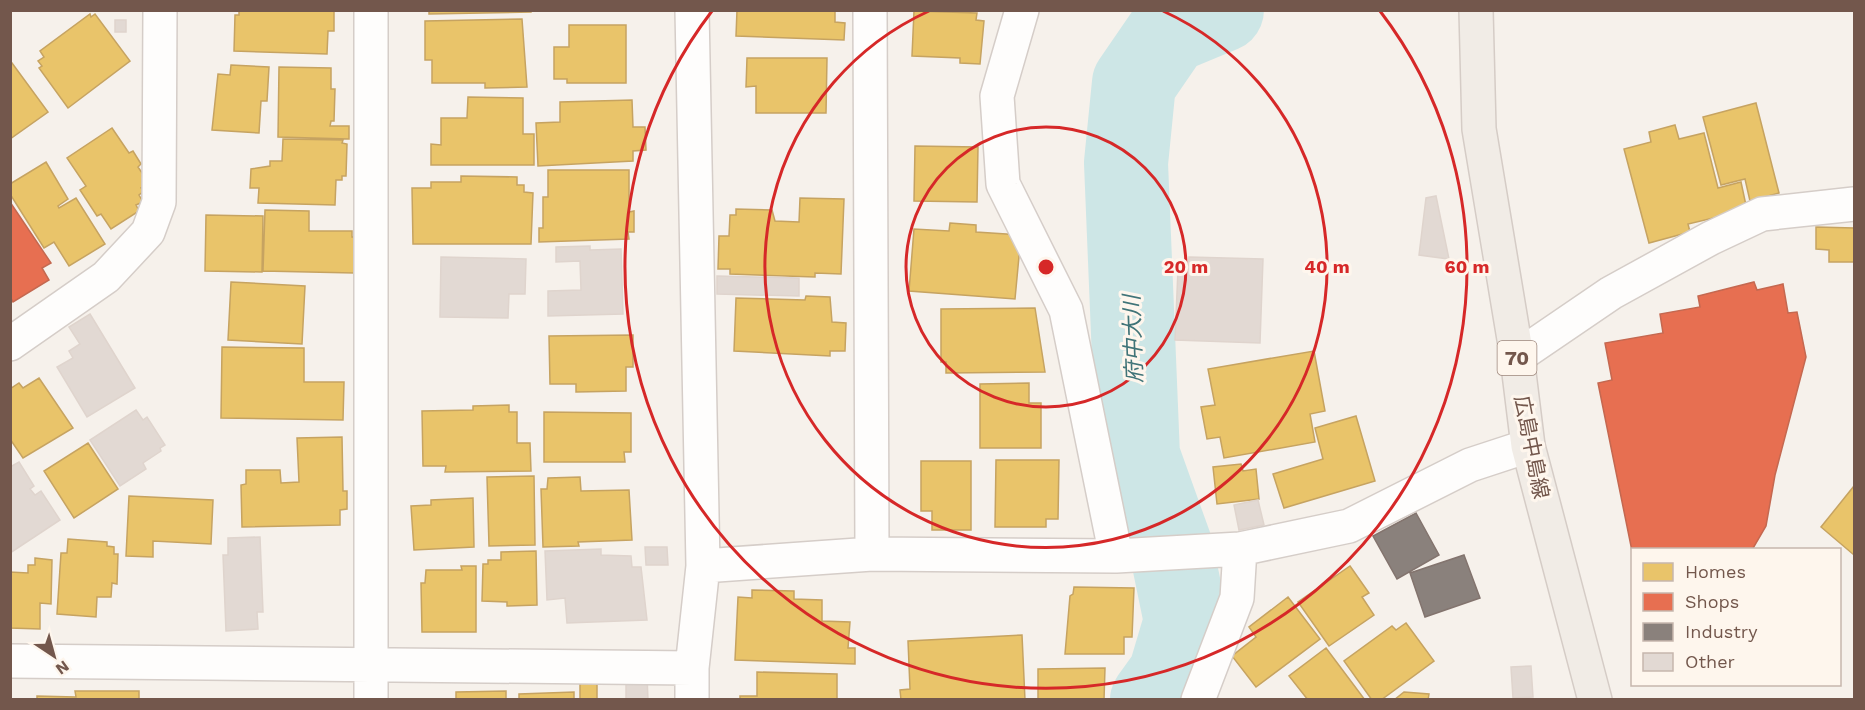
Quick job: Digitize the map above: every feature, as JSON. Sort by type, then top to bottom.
[{"type":"main road","name":"広島中島線","points":[[1476,10],[1479,129],[1517,357],[1528,446],[1595,699]]},
{"type":"street","points":[[10,344],[106,277],[148,232],[159,202],[160,10]]},
{"type":"street","points":[[371,10],[371,699]]},
{"type":"street","points":[[10,661],[371,663],[692,684],[703,566],[692,10]]},
{"type":"street","points":[[870,10],[872,554]]},
{"type":"street","points":[[1022,10],[997,96],[1003,184],[1066,310],[1129,555]]},
{"type":"street","points":[[1517,357],[1611,293],[1711,238],[1762,214],[1854,204]]},
{"type":"street","points":[[703,566],[872,554],[1129,555],[1240,549],[1349,526],[1470,465],[1528,446]]},
{"type":"street","points":[[1198,699],[1238,598],[1240,549]]},
{"type":"building: Homes","points":[[239,10],[334,10],[334,31],[328,31],[327,54],[234,51],[235,15],[239,15]]},
{"type":"building: Homes","points":[[429,10],[531,10],[531,12],[429,14]]},
{"type":"building: Homes","points":[[737,10],[832,10],[835,11],[835,22],[845,23],[844,40],[736,36]]},
{"type":"building: Homes","points":[[914,11],[977,13],[976,20],[984,21],[980,64],[960,63],[960,58],[912,56]]},
{"type":"building: Homes","points":[[90,14],[91,17],[95,14],[130,61],[68,108],[39,68],[42,66],[38,61],[44,57],[40,51]]},
{"type":"building: Homes","points":[[522,19],[527,87],[485,88],[485,83],[432,83],[432,60],[425,60],[425,21]]},
{"type":"building: Homes","points":[[569,25],[626,25],[626,83],[567,83],[567,79],[554,79],[554,47],[569,47]]},
{"type":"building: Homes","points":[[747,58],[827,58],[826,113],[756,113],[756,86],[746,87]]},
{"type":"building: Homes","points":[[12,63],[48,112],[10,139],[10,64]]},
{"type":"building: Homes","points":[[231,65],[269,67],[267,101],[261,101],[259,133],[212,130],[218,74],[230,75]]},
{"type":"building: Homes","points":[[279,67],[331,68],[331,89],[335,89],[334,121],[331,121],[330,126],[349,126],[349,139],[278,137]]},
{"type":"building: Homes","points":[[468,97],[523,98],[523,134],[534,134],[534,165],[431,165],[431,144],[441,145],[441,118],[467,118]]},
{"type":"building: Homes","points":[[632,100],[633,127],[645,127],[646,150],[633,151],[633,161],[538,166],[536,123],[560,122],[560,102]]},
{"type":"building: Homes","points":[[1756,103],[1779,193],[1750,201],[1745,179],[1721,185],[1703,117]]},
{"type":"building: Homes","points":[[1675,125],[1679,139],[1704,133],[1718,188],[1741,182],[1747,210],[1688,224],[1690,232],[1649,243],[1624,149],[1651,142],[1649,132]]},
{"type":"building: Homes","points":[[112,128],[129,153],[133,151],[141,164],[138,167],[149,183],[141,188],[144,191],[139,195],[143,202],[136,205],[139,211],[111,229],[101,214],[97,216],[80,190],[86,186],[67,158]]},
{"type":"building: Homes","points":[[283,139],[343,140],[342,143],[347,144],[346,176],[342,176],[342,180],[336,180],[335,205],[258,203],[259,188],[250,188],[251,169],[270,166],[270,161],[282,161]]},
{"type":"building: Homes","points":[[915,146],[978,147],[977,202],[914,201]]},
{"type":"building: Homes","points":[[46,162],[68,199],[58,206],[59,208],[76,198],[105,244],[69,266],[54,242],[44,248],[10,194],[10,184]]},
{"type":"building: Homes","points":[[548,170],[629,170],[629,212],[634,211],[634,232],[628,232],[629,239],[539,242],[539,228],[543,228],[543,197],[548,197]]},
{"type":"building: Homes","points":[[461,176],[517,177],[517,185],[524,185],[524,192],[533,193],[531,244],[413,244],[412,188],[431,188],[431,182],[461,182]]},
{"type":"building: Homes","points":[[800,198],[844,199],[841,274],[815,273],[815,277],[730,274],[730,269],[718,269],[719,236],[729,236],[730,215],[736,215],[736,209],[772,210],[775,221],[799,222]]},
{"type":"building: Homes","points":[[265,210],[309,211],[309,231],[352,231],[352,237],[355,237],[354,273],[263,271]]},
{"type":"building: Homes","points":[[206,215],[263,216],[262,272],[205,271]]},
{"type":"building: Homes","points":[[950,223],[976,225],[976,232],[1021,235],[1015,299],[909,291],[914,229],[949,231]]},
{"type":"building: Homes","points":[[1816,227],[1854,228],[1854,262],[1829,262],[1829,250],[1816,249]]},
{"type":"building: Homes","points":[[231,282],[305,286],[302,344],[228,340]]},
{"type":"building: Homes","points":[[806,296],[830,297],[832,322],[846,323],[845,351],[830,351],[830,356],[734,351],[736,298],[805,300]]},
{"type":"building: Homes","points":[[1035,308],[1045,372],[946,373],[946,362],[941,362],[941,309]]},
{"type":"building: Homes","points":[[633,335],[633,367],[626,367],[626,391],[576,392],[576,384],[550,384],[549,336]]},
{"type":"building: Homes","points":[[222,347],[304,348],[304,382],[344,382],[343,420],[221,418]]},
{"type":"building: Homes","points":[[1314,351],[1325,411],[1310,414],[1315,442],[1224,458],[1220,437],[1207,439],[1201,407],[1215,405],[1208,369]]},
{"type":"building: Homes","points":[[39,378],[73,428],[23,458],[10,439],[10,389],[19,383],[23,388]]},
{"type":"building: Homes","points":[[1029,383],[1029,403],[1041,403],[1041,448],[980,448],[980,384]]},
{"type":"building: Homes","points":[[509,405],[509,412],[517,412],[517,443],[530,443],[531,471],[445,472],[446,466],[423,466],[422,411],[473,410],[473,406]]},
{"type":"building: Homes","points":[[544,412],[631,413],[631,452],[624,452],[625,462],[544,462]]},
{"type":"building: Homes","points":[[1356,416],[1375,481],[1284,508],[1273,474],[1323,459],[1315,428]]},
{"type":"building: Homes","points":[[342,437],[343,491],[347,491],[347,509],[340,510],[340,525],[242,527],[241,485],[246,484],[246,470],[280,470],[281,483],[299,482],[297,438]]},
{"type":"building: Homes","points":[[88,443],[118,489],[74,518],[44,471]]},
{"type":"building: Homes","points":[[996,460],[1059,460],[1058,519],[1046,519],[1046,527],[995,527]]},
{"type":"building: Homes","points":[[921,461],[971,461],[971,530],[932,530],[932,511],[921,511]]},
{"type":"building: Homes","points":[[1241,464],[1243,471],[1256,469],[1259,499],[1217,504],[1213,467]]},
{"type":"building: Homes","points":[[534,476],[535,545],[489,546],[487,477]]},
{"type":"building: Homes","points":[[580,477],[581,491],[629,490],[632,540],[578,542],[579,546],[543,547],[541,489],[547,489],[548,478]]},
{"type":"building: Homes","points":[[1854,486],[1854,555],[1821,527]]},
{"type":"building: Homes","points":[[129,496],[213,500],[211,544],[153,541],[153,557],[126,556]]},
{"type":"building: Homes","points":[[473,498],[474,547],[414,550],[411,506],[431,505],[431,500]]},
{"type":"building: Homes","points":[[68,539],[107,542],[107,546],[114,547],[114,554],[118,554],[117,584],[112,583],[111,597],[97,597],[96,617],[57,614],[61,553],[67,553]]},
{"type":"building: Homes","points":[[536,551],[537,605],[507,606],[507,602],[482,601],[483,564],[488,564],[488,560],[501,560],[501,552]]},
{"type":"building: Homes","points":[[35,558],[52,560],[51,604],[40,603],[40,629],[10,628],[10,572],[28,573],[28,565],[35,565]]},
{"type":"building: Homes","points":[[461,566],[476,566],[476,632],[422,632],[421,583],[425,583],[426,570],[462,570]]},
{"type":"building: Homes","points":[[1350,566],[1369,593],[1362,597],[1374,615],[1329,646],[1298,602]]},
{"type":"building: Homes","points":[[1074,587],[1134,588],[1132,637],[1124,637],[1124,654],[1065,654],[1070,596],[1073,594]]},
{"type":"building: Homes","points":[[752,590],[794,591],[794,599],[822,600],[822,621],[850,622],[848,648],[855,648],[855,664],[735,660],[738,597],[752,598]]},
{"type":"building: Homes","points":[[1288,597],[1320,639],[1256,687],[1232,656],[1256,637],[1249,627]]},
{"type":"building: Homes","points":[[1406,623],[1434,661],[1381,700],[1372,700],[1344,661],[1392,626],[1396,630]]},
{"type":"building: Homes","points":[[1022,635],[1025,700],[901,700],[900,690],[910,689],[908,641]]},
{"type":"building: Homes","points":[[1326,648],[1365,700],[1308,700],[1289,676]]},
{"type":"building: Homes","points":[[1105,668],[1104,700],[1038,700],[1038,669]]},
{"type":"building: Homes","points":[[757,672],[837,674],[837,700],[740,700],[740,696],[757,696]]},
{"type":"building: Homes","points":[[580,679],[597,679],[597,700],[580,700]]},
{"type":"building: Homes","points":[[75,691],[139,691],[139,700],[37,700],[37,696],[76,697]]},
{"type":"building: Homes","points":[[506,691],[506,700],[456,700],[456,692]]},
{"type":"building: Homes","points":[[574,692],[574,700],[519,700],[519,694]]},
{"type":"building: Homes","points":[[1404,692],[1429,694],[1428,700],[1394,700]]},
{"type":"building: Shops","points":[[10,202],[51,263],[42,268],[49,280],[13,302],[10,297]]},
{"type":"building: Shops","points":[[1754,282],[1757,290],[1783,284],[1788,313],[1797,312],[1806,357],[1775,475],[1766,526],[1753,548],[1631,548],[1598,383],[1612,380],[1605,343],[1663,333],[1660,314],[1700,307],[1698,296]]},
{"type":"building: Industry","points":[[1416,513],[1439,555],[1397,579],[1373,536]]},
{"type":"building: Industry","points":[[1464,555],[1480,598],[1425,617],[1410,573]]},
{"type":"building: Other","points":[[115,20],[126,20],[126,32],[115,32]]},
{"type":"building: Other","points":[[1436,196],[1449,259],[1419,255],[1426,198]]},
{"type":"building: Other","points":[[590,246],[590,250],[621,249],[623,314],[548,316],[548,291],[581,290],[580,261],[556,262],[556,247]]},
{"type":"building: Other","points":[[441,257],[526,259],[525,294],[509,294],[508,318],[440,317]]},
{"type":"building: Other","points":[[1189,257],[1263,259],[1260,343],[1175,340],[1178,269],[1188,269]]},
{"type":"building: Other","points":[[717,276],[799,278],[799,296],[717,294]]},
{"type":"building: Other","points":[[90,314],[135,388],[87,417],[57,367],[73,358],[69,351],[80,344],[69,327]]},
{"type":"building: Other","points":[[136,410],[143,420],[147,417],[165,445],[160,448],[161,451],[143,463],[146,469],[120,486],[90,440]]},
{"type":"building: Other","points":[[19,462],[34,486],[30,489],[35,495],[41,491],[60,520],[10,553],[10,464],[12,466]]},
{"type":"building: Other","points":[[1258,500],[1264,525],[1239,530],[1234,505]]},
{"type":"building: Other","points":[[260,537],[263,612],[257,612],[258,629],[226,631],[223,555],[228,555],[228,538]]},
{"type":"building: Other","points":[[645,547],[667,547],[668,565],[646,565]]},
{"type":"building: Other","points":[[601,549],[601,555],[631,556],[632,567],[641,567],[647,620],[567,623],[565,598],[547,600],[545,551]]},
{"type":"building: Other","points":[[1531,666],[1533,697],[1513,698],[1511,667]]},
{"type":"building: Other","points":[[647,676],[648,700],[626,700],[626,677]]},
{"type":"waterway","name":"府中大川","points":[[1152,700],[1170,675],[1186,621],[1171,548],[1138,456],[1126,163],[1134,83],[1169,32],[1222,10]]}]
